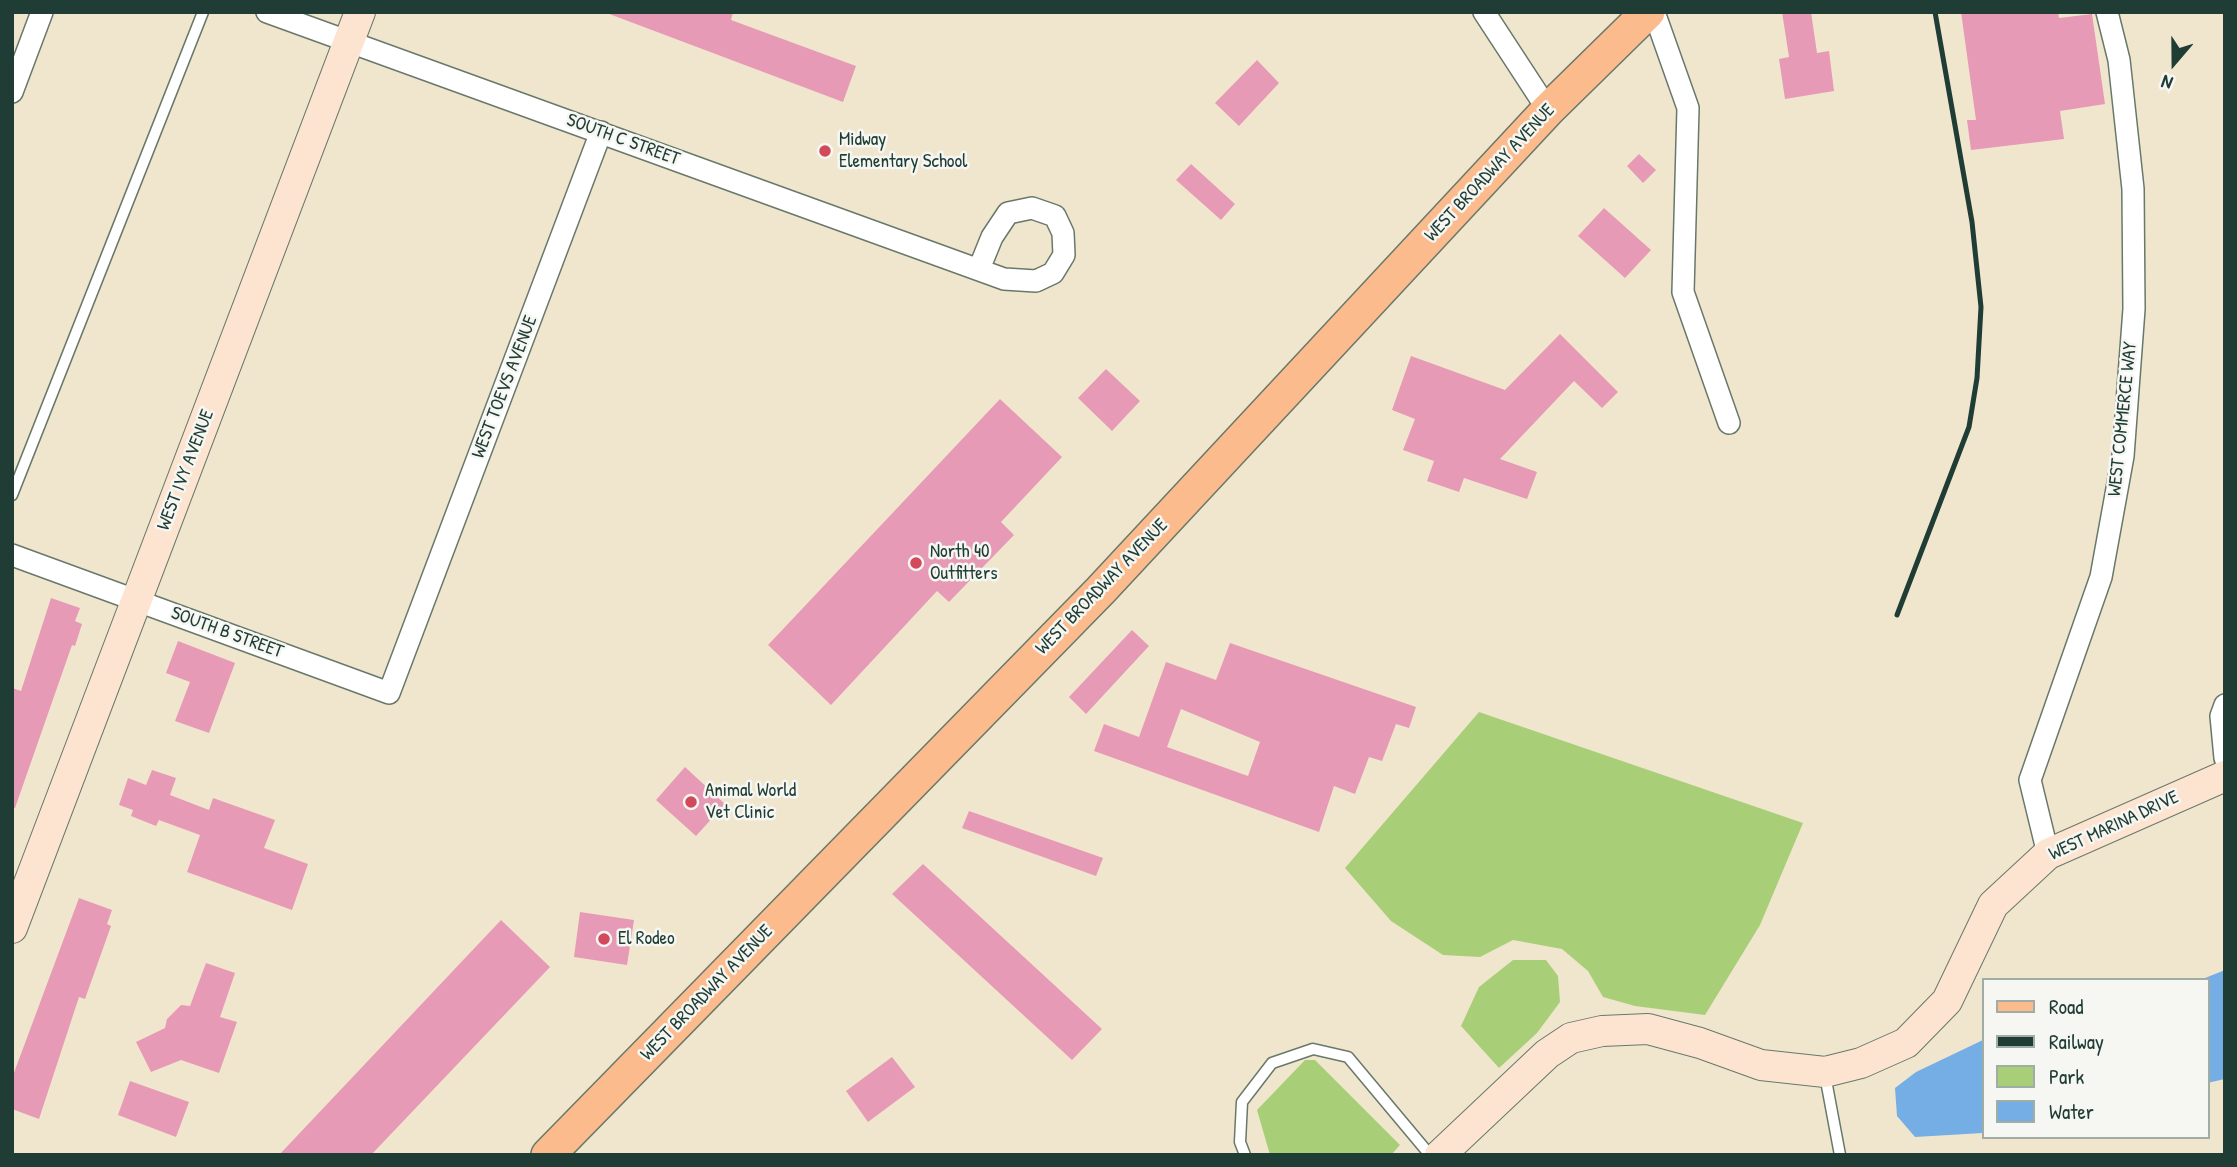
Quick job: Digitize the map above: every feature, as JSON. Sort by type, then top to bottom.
[{"type":"main road","name":"WEST BROADWAY AVENUE","points":[[548,1155],[1091,601],[1548,110],[1648,12]]},
{"type":"street","points":[[12,92],[42,12]]},
{"type":"street","name":"SOUTH C STREET","points":[[267,12],[979,269]]},
{"type":"street","name":"WEST IVY AVENUE","points":[[12,928],[360,12]]},
{"type":"street","points":[[1485,12],[1548,110]]},
{"type":"street","points":[[1654,12],[1688,108],[1683,292],[1729,423]]},
{"type":"street","name":"WEST COMMERCE WAY","points":[[2048,854],[2030,780],[2101,577],[2123,456],[2134,309],[2133,189],[2119,60],[2107,12]]},
{"type":"street","name":"WEST TOEVS AVENUE","points":[[409,642],[601,132]]},
{"type":"street","name":"SOUTH B STREET","points":[[12,555],[389,693],[409,642]]},
{"type":"street","points":[[2225,705],[2221,716],[2225,758]]},
{"type":"street","name":"WEST MARINA DRIVE","points":[[1440,1155],[1547,1054],[1571,1038],[1602,1031],[1648,1029],[1700,1043],[1761,1065],[1825,1072],[1861,1063],[1906,1043],[1947,1001],[1993,905],[2048,854],[2225,776]]},
{"type":"lane","points":[[12,495],[203,12]]},
{"type":"lane","points":[[1245,1155],[1240,1142],[1242,1102],[1272,1063],[1313,1049],[1348,1057],[1430,1155]]},
{"type":"lane","points":[[1825,1072],[1840,1155]]},
{"type":"green space","points":[[1479,712],[1803,823],[1760,925],[1705,1015],[1635,1006],[1603,997],[1588,971],[1562,949],[1513,940],[1480,957],[1443,955],[1391,921],[1345,868]]},
{"type":"green space","points":[[1513,960],[1546,960],[1558,976],[1560,1002],[1537,1033],[1499,1068],[1461,1026],[1479,987]]},
{"type":"green space","points":[[1305,1060],[1315,1060],[1400,1145],[1391,1155],[1270,1155],[1257,1110]]},
{"type":"water","points":[[2225,970],[2225,1079],[2209,1083],[2209,978],[2205,978]]},
{"type":"water","points":[[1982,1040],[1982,1133],[1915,1137],[1897,1116],[1895,1088],[1916,1072]]},
{"type":"building","points":[[604,12],[733,12],[731,20],[856,66],[843,102]]},
{"type":"building","points":[[1782,12],[1811,12],[1817,53],[1829,51],[1834,91],[1785,99],[1779,59],[1789,57]]},
{"type":"building","points":[[1961,12],[2058,12],[2059,18],[2092,14],[2105,104],[2060,111],[2064,139],[1971,150],[1967,120],[1976,120]]},
{"type":"building","points":[[1257,60],[1279,83],[1239,126],[1215,103]]},
{"type":"building","points":[[1639,154],[1656,170],[1643,183],[1627,166]]},
{"type":"building","points":[[1191,164],[1235,204],[1221,220],[1176,180]]},
{"type":"building","points":[[1604,208],[1651,250],[1625,278],[1578,236]]},
{"type":"building","points":[[1560,334],[1618,392],[1602,408],[1574,381],[1500,459],[1537,472],[1527,499],[1464,478],[1459,492],[1427,481],[1434,461],[1403,450],[1415,419],[1392,410],[1411,356],[1505,390]]},
{"type":"building","points":[[1106,369],[1140,401],[1112,431],[1078,398]]},
{"type":"building","name":"North 40 Outfitters","points":[[1000,399],[1062,457],[1001,522],[1014,535],[949,602],[937,591],[831,705],[768,645]]},
{"type":"building","points":[[51,598],[80,608],[75,621],[82,624],[75,646],[72,645],[15,808],[12,808],[12,688],[21,691]]},
{"type":"building","points":[[1132,630],[1149,646],[1086,714],[1069,697]]},
{"type":"building","points":[[178,641],[235,663],[209,733],[175,721],[190,682],[166,673]]},
{"type":"building","points":[[1230,643],[1416,707],[1409,728],[1396,724],[1382,761],[1369,757],[1355,794],[1334,786],[1319,832],[1094,751],[1104,724],[1139,737],[1166,662],[1216,680]],"holes":[[[1181,709],[1260,742],[1248,776],[1167,747]]]},
{"type":"building","name":"Animal World Vet Clinic","points":[[685,767],[725,804],[696,836],[656,800]]},
{"type":"building","points":[[152,770],[176,778],[170,795],[209,810],[213,798],[275,820],[264,848],[308,864],[292,910],[187,872],[200,835],[159,820],[156,826],[131,816],[133,810],[119,805],[128,778],[146,785]]},
{"type":"building","points":[[969,811],[1103,858],[1096,876],[962,828]]},
{"type":"building","points":[[923,864],[1102,1029],[1072,1060],[892,894]]},
{"type":"building","points":[[79,898],[112,910],[107,924],[111,926],[85,999],[79,997],[39,1119],[12,1109],[12,1078]]},
{"type":"building","name":"El Rodeo","points":[[580,912],[634,920],[627,965],[574,957]]},
{"type":"building","points":[[501,920],[550,967],[371,1155],[279,1155]]},
{"type":"building","points":[[206,963],[235,973],[220,1017],[237,1022],[219,1073],[181,1060],[151,1072],[136,1042],[165,1028],[167,1019],[181,1005],[190,1006]]},
{"type":"building","points":[[892,1057],[915,1087],[868,1122],[846,1091]]},
{"type":"building","points":[[130,1081],[189,1102],[176,1137],[118,1115]]},
{"type":"railway","points":[[1897,615],[1969,427],[1977,378],[1981,307],[1972,222],[1935,12]]},
{"type":"place","name":"Midway Elementary School","points":[[825,151]]},
{"type":"place","name":"North 40 Outfitters","points":[[916,563]]},
{"type":"place","name":"Animal World Vet Clinic","points":[[691,802]]},
{"type":"place","name":"El Rodeo","points":[[604,939]]}]
